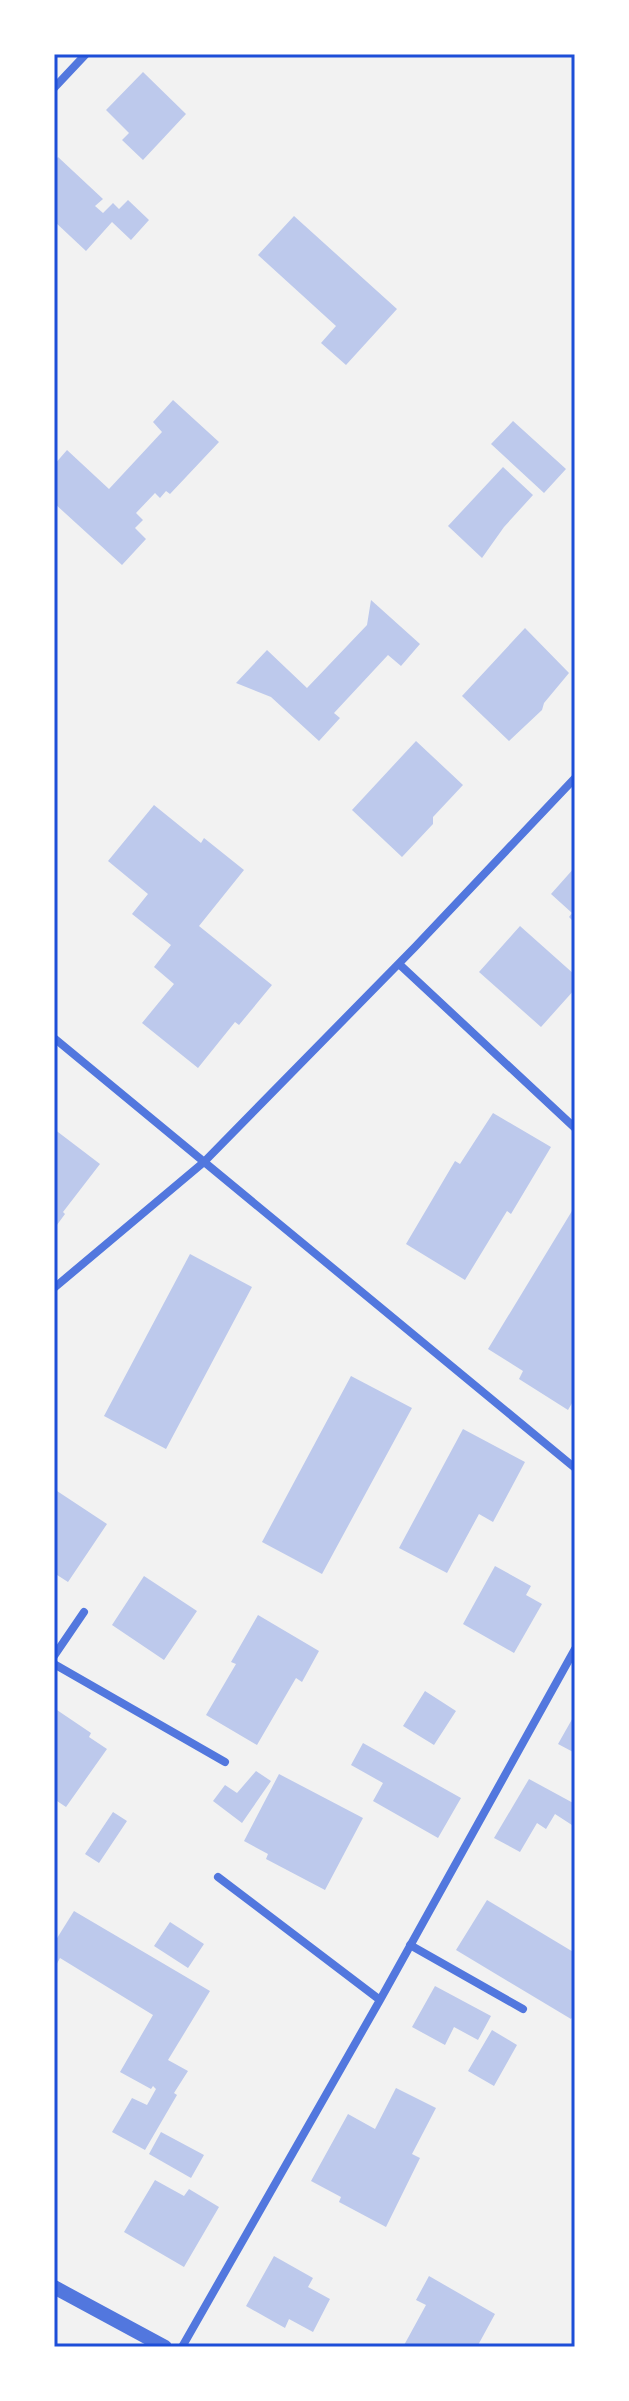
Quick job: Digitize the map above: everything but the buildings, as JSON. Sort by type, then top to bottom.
[{"type":"street","points":[[54,88],[86,54]]},
{"type":"street","points":[[54,1288],[204,1162],[399,964],[575,778]]},
{"type":"street","points":[[399,964],[575,1128]]},
{"type":"street","points":[[54,1038],[575,1468]]},
{"type":"street","points":[[54,1656],[84,1612]]},
{"type":"street","points":[[182,2347],[575,1649]]},
{"type":"street","points":[[54,1664],[225,1762]]},
{"type":"street","points":[[218,1877],[380,2000]]},
{"type":"street","points":[[410,1945],[523,2009]]},
{"type":"street","points":[[54,2287],[165,2347]]}]
